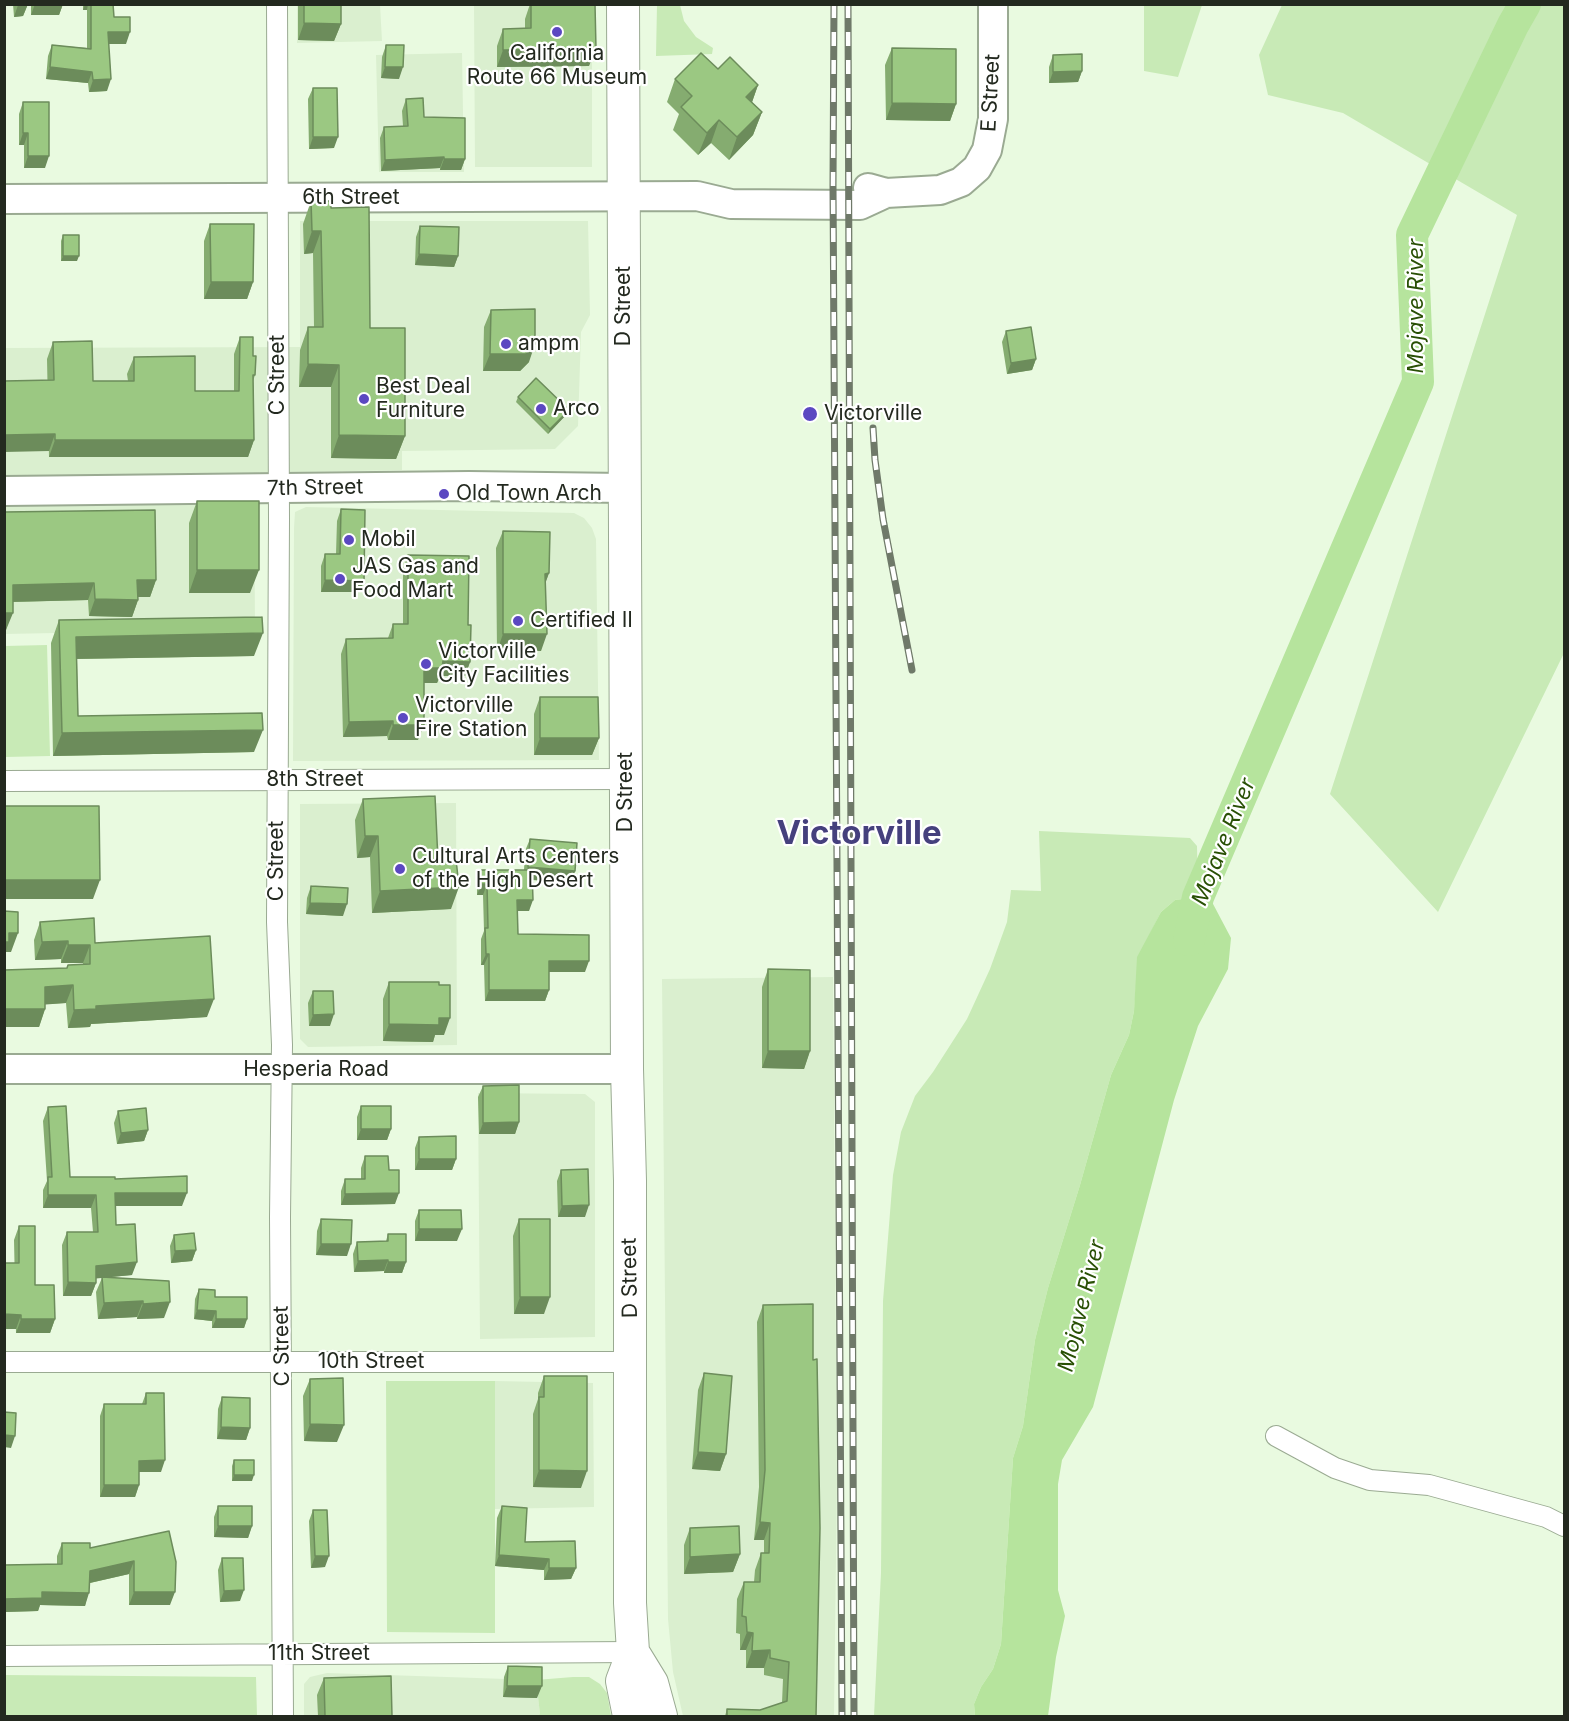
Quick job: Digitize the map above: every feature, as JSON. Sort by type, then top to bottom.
[{"type":"main road","name":"D Street","points":[[623,4],[627,1069],[630,1181],[630,1603],[633,1652],[622,1681],[629,1716]]},
{"type":"main road","name":"E Street","points":[[969,176],[977,168],[987,150],[993,119],[993,4]]},
{"type":"main road","name":"6th Street","points":[[4,199],[697,196],[731,204],[860,205],[886,194],[940,190],[961,182],[969,176]]},
{"type":"main road","name":"7th Street","points":[[4,491],[469,486],[625,488]]},
{"type":"main road","name":"Hesperia Road","points":[[4,1070],[627,1069]]},
{"type":"main road","name":"D Street","points":[[633,1652],[652,1683],[661,1716]]},
{"type":"street","name":"C Street","points":[[277,4],[278,922],[282,1070],[280,1217],[283,1716]]},
{"type":"street","name":"8th Street","points":[[4,781],[626,778]]},
{"type":"street","name":"10th Street","points":[[4,1362],[630,1362]]},
{"type":"street","points":[[1276,1436],[1335,1468],[1370,1480],[1429,1485],[1546,1517],[1564,1526]]},
{"type":"street","name":"11th Street","points":[[4,1656],[633,1652]]},
{"type":"shaded area","points":[[297,5],[380,5],[382,41],[297,43]]},
{"type":"shaded area","points":[[474,5],[592,5],[592,167],[475,167]]},
{"type":"shaded area","points":[[657,5],[680,5],[684,21],[696,37],[713,48],[712,54],[656,56]]},
{"type":"shaded area","points":[[1144,5],[1202,5],[1178,77],[1144,71]]},
{"type":"shaded area","points":[[1282,5],[1564,5],[1564,653],[1438,912],[1330,794],[1517,215],[1343,113],[1268,95],[1259,55]]},
{"type":"shaded area","points":[[462,53],[464,172],[379,172],[376,55]]},
{"type":"shaded area","points":[[300,221],[588,221],[590,315],[581,332],[578,426],[555,449],[402,451],[402,470],[254,473],[255,629],[5,634],[4,348],[300,347]]},
{"type":"shaded area","points":[[306,507],[574,513],[584,518],[592,528],[596,539],[599,760],[293,761],[294,528],[295,512]]},
{"type":"shaded area","points":[[47,645],[50,756],[5,757],[5,646]]},
{"type":"shaded area","points":[[456,803],[457,1045],[308,1047],[300,1039],[300,804]]},
{"type":"shaded area","points":[[1039,831],[1190,838],[1197,846],[1198,897],[1175,900],[1161,912],[1150,934],[1136,987],[1129,1035],[1111,1075],[1048,1288],[1035,1340],[1023,1426],[1013,1458],[1001,1644],[993,1669],[981,1687],[974,1704],[975,1716],[874,1716],[881,1573],[883,1301],[893,1175],[901,1132],[915,1096],[967,1019],[990,969],[1007,922],[1011,890],[1041,891]]},
{"type":"shaded area","points":[[833,977],[837,1480],[834,1716],[683,1716],[673,1672],[668,1619],[662,979]]},
{"type":"shaded area","points":[[478,1093],[585,1094],[595,1102],[595,1337],[480,1339]]},
{"type":"shaded area","points":[[386,1381],[495,1381],[495,1633],[387,1632]]},
{"type":"shaded area","points":[[495,1381],[593,1383],[594,1507],[495,1509]]},
{"type":"shaded area","points":[[327,1673],[536,1680],[540,1714],[538,1716],[304,1716],[304,1684],[310,1677]]},
{"type":"shaded area","points":[[5,1675],[256,1677],[257,1716],[5,1716]]},
{"type":"shaded area","points":[[589,1677],[600,1684],[607,1693],[611,1716],[538,1716],[540,1714],[536,1680]]},
{"type":"water","points":[[1198,897],[1212,902],[1231,938],[1228,969],[1198,1026],[1174,1100],[1093,1407],[1062,1460],[1058,1484],[1058,1590],[1065,1616],[1056,1657],[1048,1716],[975,1716],[974,1704],[981,1687],[993,1669],[1001,1644],[1013,1458],[1023,1426],[1035,1340],[1048,1288],[1111,1075],[1129,1035],[1134,1011],[1137,957],[1161,912],[1175,900]]},
{"type":"building","points":[[91,4],[113,4],[114,17],[130,17],[130,32],[108,32],[111,79],[93,80],[92,72],[50,67],[52,45],[91,49]]},
{"type":"building","points":[[304,4],[341,4],[341,24],[304,23]]},
{"type":"building","points":[[531,4],[595,4],[596,49],[503,50],[503,29],[531,28]]},
{"type":"building","points":[[386,45],[404,45],[403,67],[385,67]]},
{"type":"building","points":[[892,48],[956,49],[956,104],[892,103]]},
{"type":"building","points":[[701,53],[718,69],[730,57],[758,85],[746,97],[762,112],[737,137],[719,120],[707,133],[681,107],[692,96],[675,79]]},
{"type":"building","points":[[1082,54],[1082,71],[1053,72],[1053,55]]},
{"type":"building","points":[[313,88],[337,88],[338,137],[313,137]]},
{"type":"building","points":[[423,98],[424,117],[465,118],[465,159],[444,159],[444,157],[385,160],[384,127],[408,126],[406,99]]},
{"type":"building","points":[[23,102],[49,102],[49,156],[28,156],[28,133],[23,133]]},
{"type":"building","points":[[311,201],[331,201],[331,208],[369,207],[370,328],[405,328],[405,436],[339,435],[339,365],[308,364],[308,327],[323,327],[321,231],[312,231]]},
{"type":"building","points":[[210,224],[254,224],[253,282],[211,282]]},
{"type":"building","points":[[420,226],[459,227],[458,256],[419,254]]},
{"type":"building","points":[[63,235],[79,235],[79,256],[63,256]]},
{"type":"building","points":[[535,309],[535,344],[526,354],[490,354],[491,310]]},
{"type":"building","points":[[1031,327],[1036,359],[1011,363],[1006,331]]},
{"type":"building","points":[[240,337],[253,337],[253,356],[256,356],[255,375],[253,375],[254,440],[55,440],[55,434],[4,435],[4,381],[54,380],[53,342],[92,341],[93,381],[134,381],[134,357],[195,356],[195,391],[239,391]]},
{"type":"building","name":"Arco","points":[[536,378],[569,410],[550,429],[518,397]]},
{"type":"building","points":[[197,501],[259,501],[259,570],[197,570]]},
{"type":"building","points":[[341,509],[365,510],[364,581],[325,580],[325,554],[340,554]]},
{"type":"building","points":[[155,510],[156,580],[137,580],[138,600],[95,599],[94,583],[13,585],[13,613],[4,613],[4,512]]},
{"type":"building","name":"Certified II","points":[[503,531],[550,532],[549,573],[545,574],[547,634],[503,634]]},
{"type":"building","points":[[408,555],[469,556],[470,662],[443,661],[442,668],[424,668],[424,725],[393,725],[393,721],[349,722],[346,639],[393,638],[393,624],[408,624]]},
{"type":"building","points":[[262,617],[263,633],[76,637],[78,716],[262,713],[263,730],[62,733],[59,620]]},
{"type":"building","points":[[540,697],[598,697],[599,738],[540,738]]},
{"type":"building","points":[[435,796],[438,861],[456,859],[459,887],[380,891],[378,836],[365,836],[363,799]]},
{"type":"building","points":[[4,806],[99,806],[100,880],[4,880]]},
{"type":"building","points":[[530,839],[577,843],[575,871],[528,867]]},
{"type":"building","points":[[481,870],[532,870],[533,900],[517,900],[518,934],[589,935],[589,961],[549,961],[549,990],[489,990],[489,954],[486,954],[485,928],[488,928],[487,884],[481,884]]},
{"type":"building","points":[[311,886],[348,888],[347,904],[310,903]]},
{"type":"building","points":[[4,911],[18,912],[18,933],[9,933],[9,942],[4,942]]},
{"type":"building","points":[[94,918],[95,943],[210,936],[214,999],[96,1006],[96,1009],[74,1010],[73,985],[45,987],[45,1009],[4,1009],[4,970],[67,968],[68,965],[90,964],[90,945],[68,945],[68,941],[42,942],[40,922]]},
{"type":"building","points":[[768,969],[810,970],[810,1051],[768,1051]]},
{"type":"building","points":[[389,982],[439,982],[439,985],[450,985],[450,1018],[439,1018],[439,1025],[389,1024]]},
{"type":"building","points":[[313,991],[333,991],[334,1014],[313,1015]]},
{"type":"building","points":[[519,1085],[519,1122],[483,1123],[483,1086]]},
{"type":"building","points":[[66,1106],[70,1177],[115,1177],[115,1179],[187,1176],[187,1193],[115,1193],[116,1225],[135,1224],[137,1262],[96,1266],[96,1283],[68,1282],[67,1232],[98,1232],[96,1195],[48,1195],[48,1177],[52,1177],[48,1107]]},
{"type":"building","points":[[361,1106],[391,1106],[391,1129],[361,1129]]},
{"type":"building","points":[[146,1108],[148,1130],[121,1133],[118,1111]]},
{"type":"building","points":[[456,1136],[456,1159],[419,1159],[419,1137]]},
{"type":"building","points":[[365,1156],[388,1156],[389,1170],[399,1170],[399,1193],[345,1194],[345,1179],[365,1179]]},
{"type":"building","points":[[588,1169],[589,1205],[562,1206],[561,1170]]},
{"type":"building","points":[[419,1210],[461,1210],[462,1229],[419,1229]]},
{"type":"building","points":[[321,1219],[352,1220],[351,1244],[321,1244]]},
{"type":"building","points":[[519,1219],[550,1219],[550,1297],[520,1297]]},
{"type":"building","points":[[19,1226],[35,1226],[35,1285],[54,1285],[55,1319],[21,1319],[21,1315],[4,1314],[4,1263],[19,1263]]},
{"type":"building","points":[[194,1233],[196,1250],[175,1251],[174,1235]]},
{"type":"building","points":[[388,1234],[406,1234],[406,1262],[358,1261],[357,1242],[388,1241]]},
{"type":"building","points":[[102,1277],[169,1281],[170,1302],[104,1303]]},
{"type":"building","points":[[199,1289],[215,1290],[215,1297],[247,1297],[247,1319],[216,1319],[216,1311],[197,1310]]},
{"type":"building","points":[[813,1304],[813,1360],[817,1359],[820,1528],[816,1716],[727,1716],[727,1709],[760,1710],[787,1701],[789,1662],[770,1658],[770,1650],[752,1651],[753,1633],[747,1632],[746,1617],[742,1616],[744,1582],[760,1582],[761,1553],[769,1553],[770,1523],[760,1522],[765,1470],[763,1305]]},
{"type":"building","points":[[704,1373],[732,1376],[726,1454],[698,1452]]},
{"type":"building","points":[[544,1376],[587,1376],[587,1471],[539,1470],[539,1397],[544,1397]]},
{"type":"building","points":[[343,1378],[344,1425],[310,1424],[310,1379]]},
{"type":"building","points":[[146,1393],[164,1393],[165,1460],[139,1461],[139,1485],[104,1485],[104,1404],[146,1404]]},
{"type":"building","points":[[222,1397],[250,1398],[250,1428],[221,1427]]},
{"type":"building","points":[[4,1412],[16,1413],[15,1436],[4,1435]]},
{"type":"building","points":[[234,1460],[254,1460],[254,1475],[234,1475]]},
{"type":"building","points":[[218,1506],[252,1506],[252,1526],[218,1526]]},
{"type":"building","points":[[502,1506],[527,1508],[525,1542],[575,1541],[576,1568],[549,1568],[549,1559],[499,1555]]},
{"type":"building","points":[[313,1510],[327,1510],[329,1556],[315,1556]]},
{"type":"building","points":[[739,1526],[740,1554],[690,1557],[690,1528]]},
{"type":"building","points":[[169,1531],[176,1562],[175,1592],[134,1592],[134,1561],[90,1571],[89,1593],[42,1592],[42,1598],[4,1599],[4,1565],[62,1564],[62,1543],[90,1543],[90,1548]]},
{"type":"building","points":[[222,1558],[243,1558],[244,1590],[224,1591]]},
{"type":"building","points":[[508,1666],[542,1667],[542,1686],[507,1686]]},
{"type":"building","points":[[391,1676],[392,1716],[325,1716],[324,1678]]},
{"type":"waterway","name":"Mojave River","points":[[1189,940],[1198,897],[1418,382],[1412,235],[1525,4]]},
{"type":"railway","points":[[834,4],[833,185],[842,1716]]},
{"type":"railway","points":[[848,4],[854,1716]]},
{"type":"railway","points":[[873,428],[883,519],[912,670]]},
{"type":"place","name":"California Route 66 Museum","points":[[557,32]]},
{"type":"place","name":"ampm","points":[[506,344]]},
{"type":"place","name":"Best Deal Furniture","points":[[364,399]]},
{"type":"place","name":"Arco","points":[[541,409]]},
{"type":"place","name":"Victorville","points":[[810,414]]},
{"type":"place","name":"Old Town Arch","points":[[444,494]]},
{"type":"place","name":"Mobil","points":[[349,540]]},
{"type":"place","name":"JAS Gas and Food Mart","points":[[340,579]]},
{"type":"place","name":"Certified II","points":[[518,621]]},
{"type":"place","name":"Victorville City Facilities","points":[[426,664]]},
{"type":"place","name":"Victorville Fire Station","points":[[403,718]]},
{"type":"place","name":"Cultural Arts Centers of the High Desert","points":[[400,869]]},
{"type":"district","name":"Victorville","points":[[859,834]]}]
